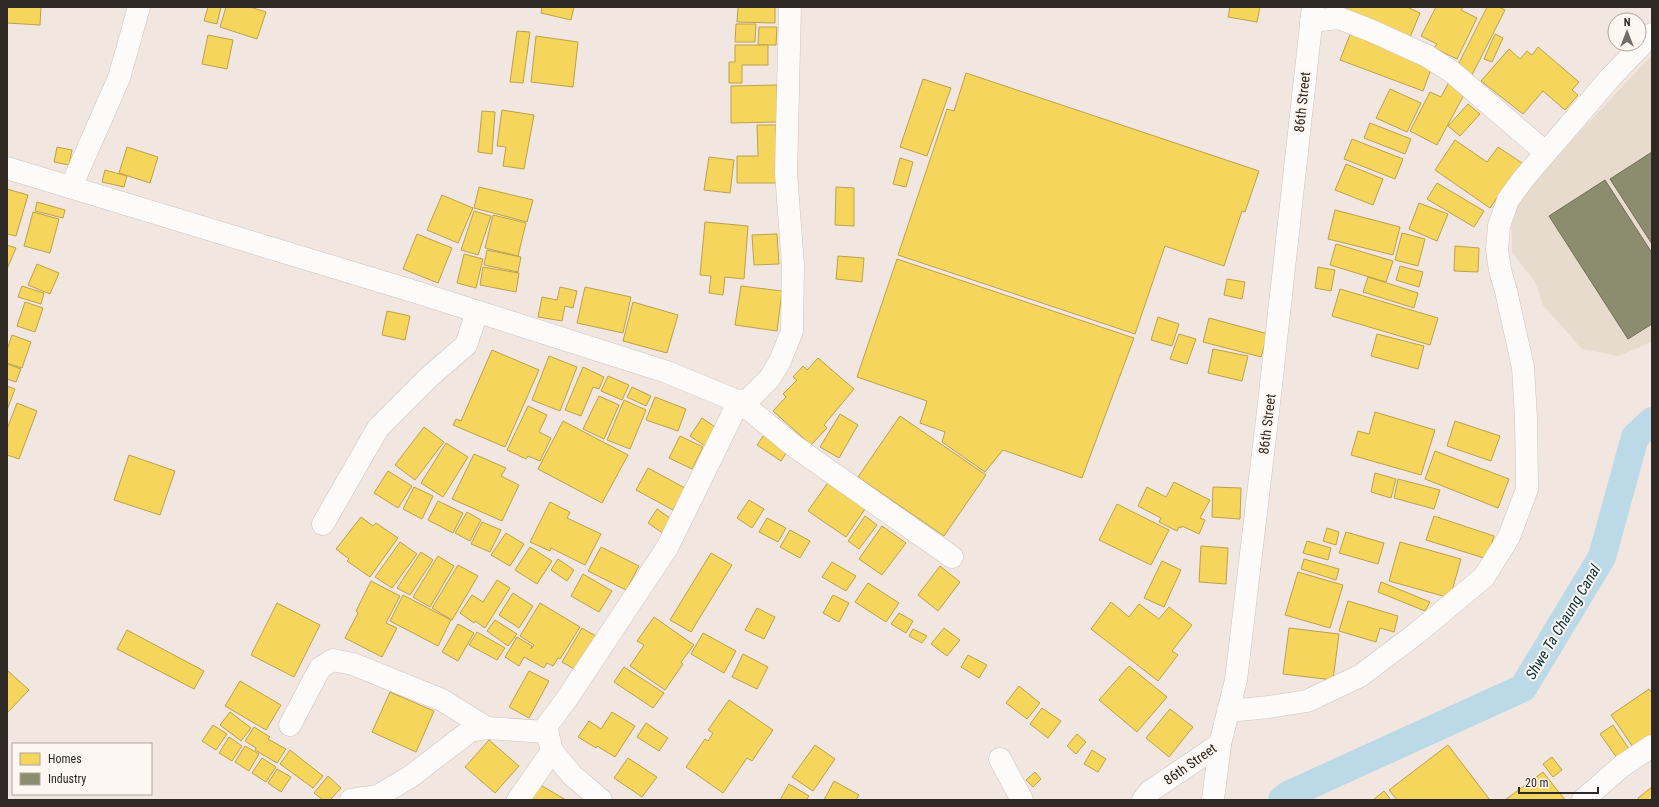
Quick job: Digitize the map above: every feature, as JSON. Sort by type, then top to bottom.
[{"type":"street","points":[[70,187],[119,78],[139,7]]},
{"type":"street","points":[[739,401],[748,400],[770,378],[780,361],[792,331],[793,265],[786,173],[790,7]]},
{"type":"street","points":[[1312,14],[1339,18],[1427,56],[1452,72],[1546,152]]},
{"type":"street","name":"86th Street","points":[[1143,800],[1149,792],[1220,744],[1236,680],[1270,395],[1312,14]]},
{"type":"street","points":[[1228,710],[1269,708],[1307,701],[1360,676],[1417,633],[1484,577],[1509,537],[1527,489],[1526,418],[1523,368],[1500,270],[1497,250],[1499,226],[1508,200],[1524,178],[1610,78],[1652,34]]},
{"type":"street","points":[[7,168],[477,312],[667,372],[739,401],[794,446],[952,557]]},
{"type":"street","points":[[323,524],[378,428],[429,377],[466,345],[477,312]]},
{"type":"street","points":[[601,800],[572,775],[550,741],[546,727],[566,700],[667,548],[739,401]]},
{"type":"street","points":[[290,726],[320,668],[333,660],[353,664],[442,700],[487,728],[550,741]]},
{"type":"street","points":[[351,800],[378,796],[410,777],[470,731],[487,728]]},
{"type":"street","points":[[518,800],[550,741]]},
{"type":"street","points":[[1213,800],[1220,744]]},
{"type":"street","points":[[1583,800],[1622,766],[1652,746]]},
{"type":"street","points":[[1000,759],[1022,800]]},
{"type":"shaded area","points":[[1652,55],[1652,342],[1618,356],[1582,349],[1543,305],[1535,282],[1512,252],[1511,205]]},
{"type":"building: Homes","points":[[7,7],[41,7],[40,25],[7,23]]},
{"type":"building: Homes","points":[[208,7],[221,7],[217,24],[204,21]]},
{"type":"building: Homes","points":[[226,7],[250,7],[266,12],[257,39],[220,27]]},
{"type":"building: Homes","points":[[542,7],[574,7],[571,20],[541,13]]},
{"type":"building: Homes","points":[[738,7],[775,7],[775,23],[737,22]]},
{"type":"building: Homes","points":[[1230,7],[1260,7],[1257,22],[1228,17]]},
{"type":"building: Homes","points":[[1334,7],[1407,7],[1420,13],[1408,42],[1333,11]]},
{"type":"building: Homes","points":[[1436,7],[1463,7],[1461,10],[1477,18],[1457,59],[1434,48],[1437,44],[1421,36]]},
{"type":"building: Homes","points":[[1487,7],[1499,7],[1505,10],[1472,75],[1457,67]]},
{"type":"building: Homes","points":[[736,24],[756,24],[755,42],[735,42]]},
{"type":"building: Homes","points":[[759,27],[777,27],[776,45],[758,45]]},
{"type":"building: Homes","points":[[517,31],[530,32],[523,83],[510,82]]},
{"type":"building: Homes","points":[[1351,32],[1433,64],[1423,91],[1340,60]]},
{"type":"building: Homes","points":[[1495,34],[1503,38],[1492,62],[1484,59]]},
{"type":"building: Homes","points":[[208,35],[233,40],[227,69],[202,64]]},
{"type":"building: Homes","points":[[536,36],[578,42],[573,87],[531,82]]},
{"type":"building: Homes","points":[[735,45],[768,45],[768,65],[742,65],[742,83],[729,83],[729,62],[735,62]]},
{"type":"building: Homes","points":[[1538,47],[1579,82],[1572,90],[1578,95],[1565,110],[1543,91],[1523,114],[1481,81],[1509,49],[1520,59],[1527,51],[1532,55]]},
{"type":"building: Homes","points":[[966,73],[1259,171],[1245,212],[1242,211],[1224,266],[1165,246],[1135,334],[898,255],[947,109],[954,111]]},
{"type":"building: Homes","points":[[923,79],[951,88],[927,156],[900,147]]},
{"type":"building: Homes","points":[[1449,82],[1466,91],[1437,145],[1410,131],[1430,92],[1441,97]]},
{"type":"building: Homes","points":[[777,85],[777,122],[731,123],[731,86]]},
{"type":"building: Homes","points":[[1390,89],[1421,103],[1407,132],[1376,118]]},
{"type":"building: Homes","points":[[1468,104],[1480,114],[1460,136],[1448,126]]},
{"type":"building: Homes","points":[[502,110],[534,115],[524,169],[503,166],[506,147],[497,146]]},
{"type":"building: Homes","points":[[482,111],[495,112],[492,154],[478,152]]},
{"type":"building: Homes","points":[[1370,123],[1411,139],[1405,154],[1364,138]]},
{"type":"building: Homes","points":[[757,125],[776,125],[778,183],[737,183],[737,156],[758,156]]},
{"type":"building: Homes","points":[[1352,139],[1403,159],[1395,179],[1344,159]]},
{"type":"building: Homes","points":[[1455,140],[1487,162],[1498,147],[1525,165],[1510,179],[1490,208],[1435,170]]},
{"type":"building: Homes","points":[[57,147],[72,150],[69,165],[54,162]]},
{"type":"building: Homes","points":[[127,147],[158,157],[150,183],[119,173]]},
{"type":"building: Homes","points":[[709,157],[734,160],[730,193],[704,190]]},
{"type":"building: Homes","points":[[900,158],[913,162],[906,187],[893,184]]},
{"type":"building: Homes","points":[[1346,164],[1383,179],[1373,205],[1335,190]]},
{"type":"building: Homes","points":[[105,170],[127,176],[124,187],[102,182]]},
{"type":"building: Homes","points":[[1437,183],[1484,211],[1474,227],[1427,199]]},
{"type":"building: Homes","points":[[479,187],[533,200],[527,222],[474,208]]},
{"type":"building: Homes","points":[[836,187],[854,188],[854,226],[835,225]]},
{"type":"building: Homes","points":[[7,189],[28,195],[16,236],[7,234]]},
{"type":"building: Homes","points":[[442,195],[473,208],[458,243],[427,230]]},
{"type":"building: Homes","points":[[37,202],[65,210],[63,218],[35,211]]},
{"type":"building: Homes","points":[[1419,203],[1448,214],[1437,241],[1409,229]]},
{"type":"building: Homes","points":[[1335,210],[1400,227],[1393,255],[1328,239]]},
{"type":"building: Homes","points":[[474,211],[491,216],[478,255],[461,250]]},
{"type":"building: Homes","points":[[33,212],[59,219],[50,253],[24,246]]},
{"type":"building: Homes","points":[[493,215],[526,223],[518,256],[485,248]]},
{"type":"building: Homes","points":[[705,222],[748,226],[744,279],[725,277],[723,295],[709,293],[711,276],[700,275]]},
{"type":"building: Homes","points":[[1402,233],[1425,239],[1418,266],[1395,260]]},
{"type":"building: Homes","points":[[417,234],[452,248],[438,283],[403,269]]},
{"type":"building: Homes","points":[[777,234],[779,264],[754,265],[752,235]]},
{"type":"building: Homes","points":[[1336,244],[1393,261],[1386,282],[1330,265]]},
{"type":"building: Homes","points":[[7,245],[16,248],[7,269]]},
{"type":"building: Homes","points":[[1455,246],[1479,248],[1478,272],[1454,271]]},
{"type":"building: Homes","points":[[487,250],[521,257],[518,272],[484,265]]},
{"type":"building: Homes","points":[[464,254],[483,259],[476,288],[457,283]]},
{"type":"building: Homes","points":[[838,256],[864,258],[862,282],[836,279]]},
{"type":"building: Homes","points":[[897,259],[1134,338],[1082,478],[1003,450],[985,472],[942,442],[945,432],[920,423],[927,401],[857,377]]},
{"type":"building: Homes","points":[[37,264],[59,273],[50,294],[28,285]]},
{"type":"building: Homes","points":[[1400,266],[1423,272],[1419,287],[1396,280]]},
{"type":"building: Homes","points":[[483,267],[519,273],[516,292],[480,285]]},
{"type":"building: Homes","points":[[1318,267],[1335,270],[1331,291],[1315,288]]},
{"type":"building: Homes","points":[[1368,277],[1418,293],[1414,308],[1363,292]]},
{"type":"building: Homes","points":[[1227,279],[1245,282],[1242,299],[1224,295]]},
{"type":"building: Homes","points":[[22,286],[44,293],[41,304],[18,297]]},
{"type":"building: Homes","points":[[741,286],[782,291],[777,331],[735,325]]},
{"type":"building: Homes","points":[[560,287],[577,291],[573,308],[565,306],[562,321],[538,317],[542,297],[557,300]]},
{"type":"building: Homes","points":[[585,287],[631,297],[623,333],[577,323]]},
{"type":"building: Homes","points":[[1340,289],[1438,318],[1430,345],[1332,316]]},
{"type":"building: Homes","points":[[25,302],[43,308],[35,332],[17,326]]},
{"type":"building: Homes","points":[[633,302],[678,315],[667,353],[623,341]]},
{"type":"building: Homes","points":[[387,311],[410,316],[405,340],[382,335]]},
{"type":"building: Homes","points":[[1158,317],[1179,324],[1172,346],[1151,340]]},
{"type":"building: Homes","points":[[1209,318],[1268,334],[1261,357],[1203,342]]},
{"type":"building: Homes","points":[[1179,334],[1196,339],[1187,364],[1170,359]]},
{"type":"building: Homes","points":[[1377,334],[1424,346],[1418,369],[1371,356]]},
{"type":"building: Homes","points":[[12,335],[31,342],[22,368],[7,363],[7,350]]},
{"type":"building: Homes","points":[[1213,349],[1248,356],[1242,381],[1208,373]]},
{"type":"building: Homes","points":[[492,350],[539,370],[505,447],[453,425],[456,419],[461,421]]},
{"type":"building: Homes","points":[[549,356],[577,367],[560,411],[532,400]]},
{"type":"building: Homes","points":[[818,358],[854,389],[824,425],[827,428],[811,445],[773,411],[786,397],[783,394],[797,380],[793,377],[803,366],[807,370]]},
{"type":"building: Homes","points":[[7,364],[21,369],[16,382],[7,379]]},
{"type":"building: Homes","points":[[583,367],[604,377],[599,389],[593,387],[581,416],[565,410]]},
{"type":"building: Homes","points":[[608,376],[629,385],[622,400],[601,391]]},
{"type":"building: Homes","points":[[7,386],[15,389],[7,410]]},
{"type":"building: Homes","points":[[632,387],[651,396],[646,406],[627,397]]},
{"type":"building: Homes","points":[[599,396],[619,405],[604,439],[583,429]]},
{"type":"building: Homes","points":[[655,397],[686,409],[678,431],[646,420]]},
{"type":"building: Homes","points":[[624,400],[646,410],[630,449],[607,440]]},
{"type":"building: Homes","points":[[17,403],[37,411],[19,459],[7,455],[7,429]]},
{"type":"building: Homes","points":[[528,406],[547,415],[539,432],[551,438],[540,461],[528,456],[526,459],[507,450]]},
{"type":"building: Homes","points":[[1375,412],[1435,430],[1421,475],[1351,455],[1358,431],[1369,434]]},
{"type":"building: Homes","points":[[840,414],[858,425],[839,458],[820,447]]},
{"type":"building: Homes","points":[[900,416],[986,475],[944,536],[858,477]]},
{"type":"building: Homes","points":[[702,418],[721,431],[708,448],[690,436]]},
{"type":"building: Homes","points":[[563,421],[628,455],[602,503],[538,469]]},
{"type":"building: Homes","points":[[1455,421],[1500,436],[1491,461],[1447,446]]},
{"type":"building: Homes","points":[[424,427],[444,442],[415,480],[395,465]]},
{"type":"building: Homes","points":[[768,429],[792,444],[781,461],[757,445]]},
{"type":"building: Homes","points":[[680,436],[703,447],[692,469],[669,458]]},
{"type":"building: Homes","points":[[446,443],[468,457],[443,497],[421,483]]},
{"type":"building: Homes","points":[[1435,451],[1509,479],[1498,508],[1425,479]]},
{"type":"building: Homes","points":[[474,454],[506,468],[501,476],[519,485],[502,521],[452,499]]},
{"type":"building: Homes","points":[[129,455],[175,471],[160,515],[114,500]]},
{"type":"building: Homes","points":[[648,468],[685,488],[673,510],[636,490]]},
{"type":"building: Homes","points":[[388,471],[412,486],[398,508],[374,493]]},
{"type":"building: Homes","points":[[1375,473],[1396,479],[1391,498],[1371,492]]},
{"type":"building: Homes","points":[[1398,479],[1440,490],[1434,509],[1394,498]]},
{"type":"building: Homes","points":[[829,481],[867,506],[846,537],[808,511]]},
{"type":"building: Homes","points":[[1174,482],[1210,500],[1200,518],[1205,520],[1199,534],[1182,526],[1181,528],[1179,527],[1177,531],[1159,522],[1161,518],[1138,506],[1147,487],[1166,497]]},
{"type":"building: Homes","points":[[414,487],[433,496],[422,519],[403,509]]},
{"type":"building: Homes","points":[[1213,487],[1241,488],[1240,519],[1212,517]]},
{"type":"building: Homes","points":[[749,500],[764,509],[752,528],[737,518]]},
{"type":"building: Homes","points":[[438,501],[463,513],[453,533],[428,520]]},
{"type":"building: Homes","points":[[550,502],[570,512],[567,518],[601,534],[585,565],[551,548],[550,551],[530,542]]},
{"type":"building: Homes","points":[[1117,504],[1169,530],[1151,565],[1099,540]]},
{"type":"building: Homes","points":[[657,509],[673,520],[664,534],[648,523]]},
{"type":"building: Homes","points":[[467,512],[481,520],[470,541],[455,533]]},
{"type":"building: Homes","points":[[865,516],[877,525],[859,549],[848,541]]},
{"type":"building: Homes","points":[[1434,516],[1494,536],[1487,559],[1426,540]]},
{"type":"building: Homes","points":[[361,517],[373,526],[376,523],[398,538],[370,577],[347,561],[349,559],[336,549]]},
{"type":"building: Homes","points":[[767,518],[786,528],[778,542],[759,532]]},
{"type":"building: Homes","points":[[482,522],[501,530],[490,552],[471,544]]},
{"type":"building: Homes","points":[[882,526],[906,543],[882,575],[859,559]]},
{"type":"building: Homes","points":[[1327,528],[1339,532],[1336,545],[1323,541]]},
{"type":"building: Homes","points":[[790,530],[810,541],[800,558],[780,547]]},
{"type":"building: Homes","points":[[1346,532],[1384,543],[1378,564],[1339,553]]},
{"type":"building: Homes","points":[[506,533],[524,544],[510,566],[491,555]]},
{"type":"building: Homes","points":[[1307,541],[1331,548],[1328,560],[1303,553]]},
{"type":"building: Homes","points":[[400,542],[417,554],[392,588],[375,577]]},
{"type":"building: Homes","points":[[1400,542],[1461,559],[1450,598],[1389,581]]},
{"type":"building: Homes","points":[[1201,546],[1228,548],[1226,584],[1199,582]]},
{"type":"building: Homes","points":[[530,547],[552,561],[537,584],[515,570]]},
{"type":"building: Homes","points":[[601,547],[639,566],[626,590],[588,571]]},
{"type":"building: Homes","points":[[421,552],[433,560],[410,595],[397,588]]},
{"type":"building: Homes","points":[[711,553],[732,565],[691,632],[670,620]]},
{"type":"building: Homes","points":[[438,556],[454,566],[430,607],[413,597]]},
{"type":"building: Homes","points":[[558,559],[574,570],[567,581],[551,570]]},
{"type":"building: Homes","points":[[1304,559],[1339,569],[1336,580],[1301,569]]},
{"type":"building: Homes","points":[[1162,561],[1181,570],[1164,607],[1144,598]]},
{"type":"building: Homes","points":[[832,562],[856,576],[846,591],[822,577]]},
{"type":"building: Homes","points":[[458,565],[478,576],[452,620],[432,608]]},
{"type":"building: Homes","points":[[940,566],[960,582],[938,611],[918,595]]},
{"type":"building: Homes","points":[[1298,572],[1343,585],[1330,628],[1285,615]]},
{"type":"building: Homes","points":[[583,574],[612,591],[599,612],[571,596]]},
{"type":"building: Homes","points":[[497,580],[510,588],[485,628],[475,621],[474,623],[460,613],[472,595],[483,602]]},
{"type":"building: Homes","points":[[371,581],[400,596],[386,623],[397,628],[382,657],[345,638],[358,613],[356,611]]},
{"type":"building: Homes","points":[[1381,582],[1430,602],[1425,611],[1378,592]]},
{"type":"building: Homes","points":[[868,583],[899,603],[886,622],[855,602]]},
{"type":"building: Homes","points":[[513,593],[533,606],[519,628],[499,615]]},
{"type":"building: Homes","points":[[403,595],[451,620],[438,646],[390,621]]},
{"type":"building: Homes","points":[[833,595],[849,603],[839,622],[823,613]]},
{"type":"building: Homes","points":[[1348,601],[1398,616],[1394,632],[1380,628],[1376,642],[1339,631]]},
{"type":"building: Homes","points":[[1111,602],[1129,617],[1139,604],[1159,619],[1169,607],[1192,625],[1172,651],[1178,655],[1158,681],[1091,629]]},
{"type":"building: Homes","points":[[277,603],[320,625],[294,677],[251,655]]},
{"type":"building: Homes","points":[[540,603],[580,627],[560,659],[558,658],[553,666],[547,663],[544,668],[524,657],[519,666],[505,657],[517,637],[532,646],[531,649],[534,645],[520,636]]},
{"type":"building: Homes","points":[[757,608],[775,617],[764,639],[745,630]]},
{"type":"building: Homes","points":[[899,613],[913,621],[906,633],[891,624]]},
{"type":"building: Homes","points":[[654,617],[694,645],[681,662],[683,664],[665,690],[630,666],[644,645],[637,641]]},
{"type":"building: Homes","points":[[495,620],[517,634],[508,646],[487,631]]},
{"type":"building: Homes","points":[[458,624],[474,633],[458,661],[442,652]]},
{"type":"building: Homes","points":[[582,628],[601,639],[581,673],[562,662]]},
{"type":"building: Homes","points":[[944,628],[960,640],[947,656],[931,644]]},
{"type":"building: Homes","points":[[1289,628],[1339,634],[1333,680],[1283,674]]},
{"type":"building: Homes","points":[[913,629],[927,636],[922,643],[909,636]]},
{"type":"building: Homes","points":[[127,630],[204,671],[194,689],[117,649]]},
{"type":"building: Homes","points":[[477,632],[505,648],[497,660],[469,645]]},
{"type":"building: Homes","points":[[703,633],[736,651],[724,673],[691,654]]},
{"type":"building: Homes","points":[[743,654],[768,667],[757,689],[732,677]]},
{"type":"building: Homes","points":[[968,655],[987,665],[979,678],[961,667]]},
{"type":"building: Homes","points":[[1129,666],[1167,697],[1137,732],[1099,700]]},
{"type":"building: Homes","points":[[624,667],[664,693],[653,708],[614,682]]},
{"type":"building: Homes","points":[[7,670],[29,690],[7,713]]},
{"type":"building: Homes","points":[[529,671],[549,681],[529,718],[509,707]]},
{"type":"building: Homes","points":[[240,681],[281,705],[266,730],[225,706]]},
{"type":"building: Homes","points":[[1019,686],[1040,703],[1027,719],[1006,703]]},
{"type":"building: Homes","points":[[1649,689],[1652,693],[1652,734],[1633,747],[1611,715]]},
{"type":"building: Homes","points":[[390,692],[434,711],[416,752],[372,732]]},
{"type":"building: Homes","points":[[729,700],[773,730],[752,761],[747,758],[723,793],[686,767],[705,739],[708,741],[713,733],[708,730]]},
{"type":"building: Homes","points":[[1042,708],[1061,721],[1048,738],[1030,724]]},
{"type":"building: Homes","points":[[1170,709],[1193,727],[1169,757],[1146,738]]},
{"type":"building: Homes","points":[[230,712],[251,728],[241,741],[220,725]]},
{"type":"building: Homes","points":[[612,712],[635,726],[615,757],[578,737],[589,721],[601,729]]},
{"type":"building: Homes","points":[[646,723],[668,738],[659,751],[637,737]]},
{"type":"building: Homes","points":[[213,725],[227,734],[216,750],[202,741]]},
{"type":"building: Homes","points":[[1613,725],[1629,749],[1617,758],[1600,734]]},
{"type":"building: Homes","points":[[254,727],[270,737],[268,739],[286,749],[277,763],[255,750],[256,748],[245,741]]},
{"type":"building: Homes","points":[[1077,734],[1086,742],[1076,754],[1067,746]]},
{"type":"building: Homes","points":[[229,737],[242,746],[232,761],[219,753]]},
{"type":"building: Homes","points":[[489,740],[519,766],[495,793],[465,767]]},
{"type":"building: Homes","points":[[815,745],[835,759],[813,791],[792,777]]},
{"type":"building: Homes","points":[[1448,745],[1490,800],[1397,800],[1389,790]]},
{"type":"building: Homes","points":[[245,746],[259,754],[249,771],[235,762]]},
{"type":"building: Homes","points":[[290,750],[323,776],[313,788],[280,764]]},
{"type":"building: Homes","points":[[1092,750],[1106,759],[1098,772],[1084,764]]},
{"type":"building: Homes","points":[[1552,757],[1562,770],[1553,777],[1543,764]]},
{"type":"building: Homes","points":[[262,758],[276,767],[266,782],[252,773]]},
{"type":"building: Homes","points":[[628,758],[657,777],[642,797],[614,778]]},
{"type":"building: Homes","points":[[277,769],[291,777],[281,792],[268,783]]},
{"type":"building: Homes","points":[[1035,772],[1041,779],[1033,787],[1026,780]]},
{"type":"building: Homes","points":[[1543,772],[1565,800],[1505,800]]},
{"type":"building: Homes","points":[[328,776],[341,788],[330,800],[323,800],[314,793]]},
{"type":"building: Homes","points":[[834,781],[859,795],[856,800],[824,800]]},
{"type":"building: Homes","points":[[537,783],[566,800],[526,800]]},
{"type":"building: Homes","points":[[789,784],[809,796],[806,800],[780,800]]},
{"type":"building: Homes","points":[[1652,787],[1652,800],[1639,800],[1638,798]]},
{"type":"building: Homes","points":[[1384,791],[1391,800],[1373,800]]},
{"type":"building: Industry","points":[[1652,152],[1652,244],[1610,179]]},
{"type":"building: Industry","points":[[1605,180],[1652,253],[1652,324],[1628,339],[1549,216]]},
{"type":"waterway","name":"Shwe Ta Chaung Canal","points":[[1282,800],[1288,795],[1523,688],[1602,557],[1635,437],[1652,421]]}]
